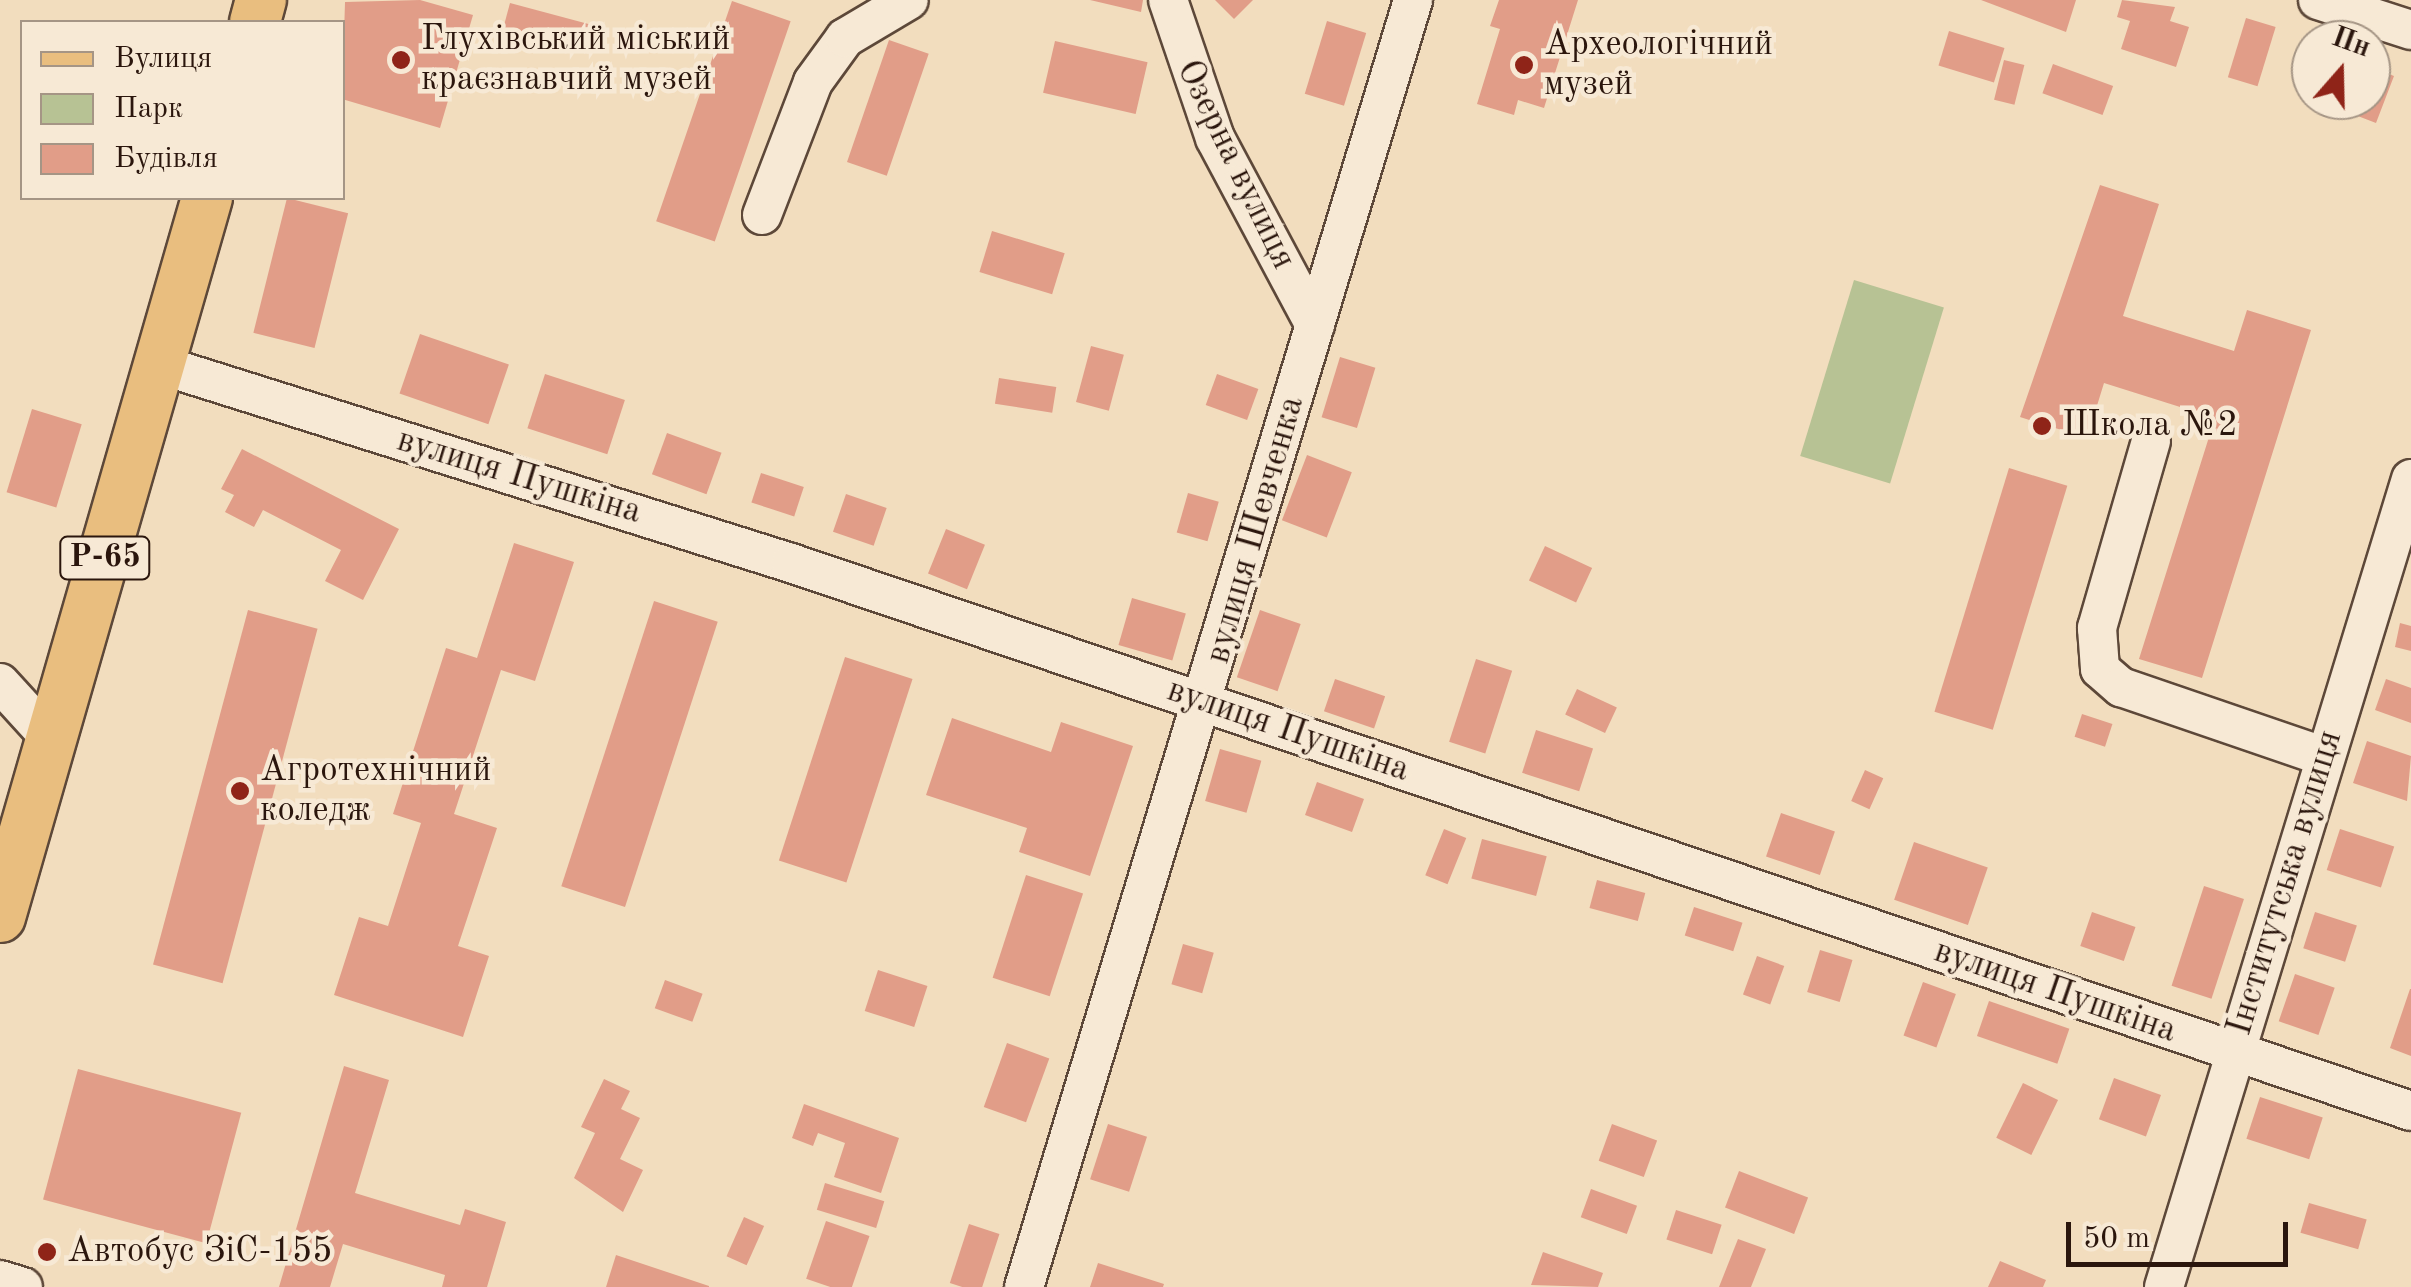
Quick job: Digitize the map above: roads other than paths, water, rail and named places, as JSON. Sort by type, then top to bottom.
[{"type":"main road","name":"Р-65","points":[[0,917],[206,200]]},
{"type":"street","points":[[762,216],[813,82],[846,38],[909,0]]},
{"type":"street","name":"Озерна вулиця","points":[[1168,0],[1215,138],[1314,325]]},
{"type":"street","name":"вулиця Шевченка","points":[[1024,1287],[1207,704],[1314,325],[1413,0]]},
{"type":"street","points":[[2318,0],[2411,30]]},
{"type":"street","name":"вулиця Пушкіна","points":[[161,364],[1207,704],[2411,1111]]},
{"type":"street","points":[[2151,441],[2096,628],[2100,669],[2121,687],[2326,757]]},
{"type":"street","name":"Інститутська вулиця","points":[[2164,1287],[2411,479]]},
{"type":"street","points":[[0,682],[52,740]]},
{"type":"street","points":[[0,1280],[23,1287]]},
{"type":"place","name":"Глухівський міський краєзнавчий музей","points":[[401,60]]},
{"type":"place","name":"Археологічний музей","points":[[1524,65]]},
{"type":"place","name":"Школа №2","points":[[2042,426]]},
{"type":"place","name":"Агротехнічний коледж","points":[[240,791]]},
{"type":"place","name":"Автобус ЗіС-155","points":[[47,1252]]}]
